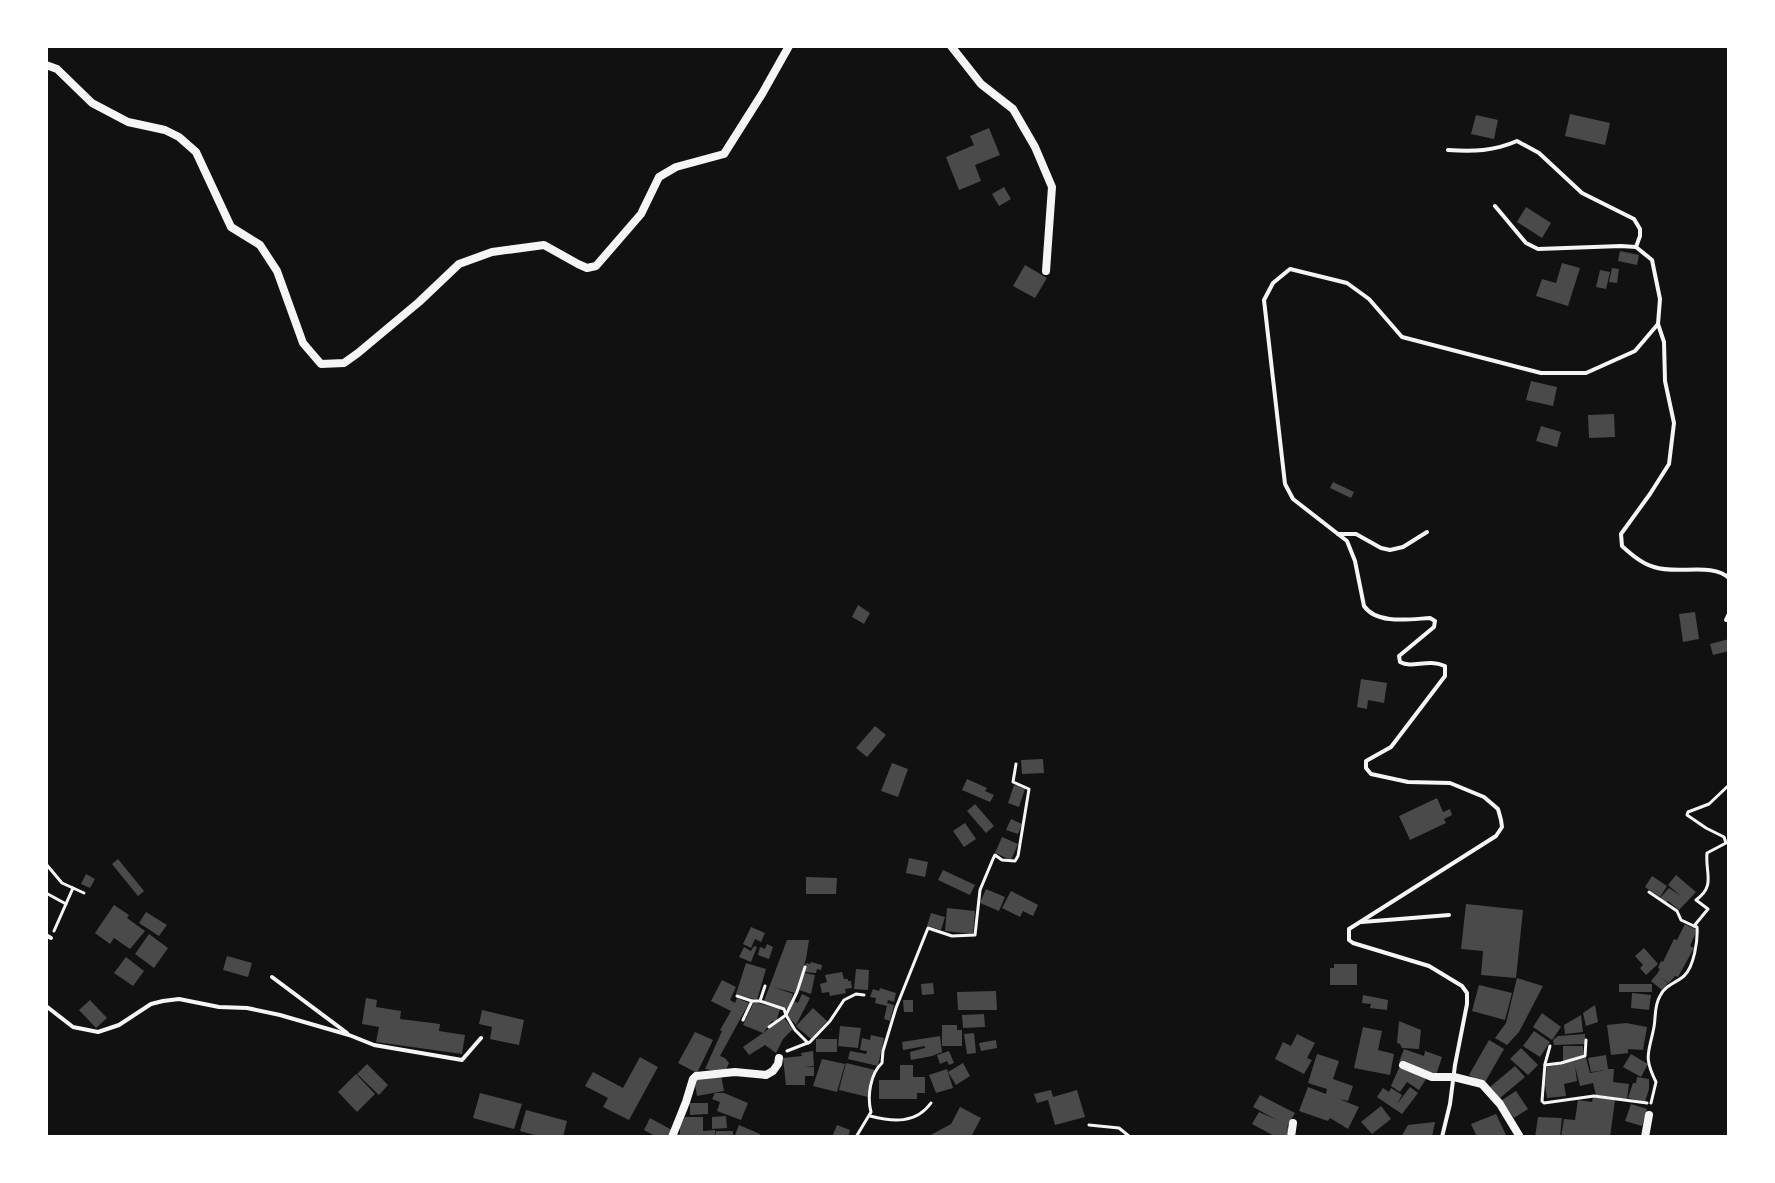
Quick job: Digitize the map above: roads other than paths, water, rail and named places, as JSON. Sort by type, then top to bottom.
[{"type":"street","points":[[46,65],[57,69],[92,103],[128,122],[165,130],[196,152],[231,227],[260,245],[277,271],[303,343],[321,364],[344,363],[419,302],[459,264],[492,252],[544,245],[587,268],[596,266],[641,214],[659,177],[676,167],[724,154],[789,46]]},
{"type":"street","points":[[951,46],[981,84],[1013,109],[1035,147],[1052,187],[1046,271]]},
{"type":"street","points":[[672,1137],[696,1076],[735,1072],[766,1075],[773,1071],[779,1058]]},
{"type":"street","points":[[1403,1065],[1432,1077],[1454,1077],[1482,1084],[1500,1104],[1520,1137]]},
{"type":"street","points":[[1645,1137],[1649,1115]]},
{"type":"street","points":[[1291,1137],[1293,1123]]},
{"type":"lane","points":[[1448,150],[1476,152],[1502,148],[1517,141],[1533,149],[1582,193],[1634,219],[1640,229],[1636,247]]},
{"type":"lane","points":[[1495,206],[1526,243],[1538,249],[1636,247],[1652,260],[1660,299],[1658,324],[1664,342],[1665,381],[1674,423],[1669,464],[1621,534],[1622,546],[1653,567],[1673,571],[1721,571],[1729,578]]},
{"type":"lane","points":[[1442,1137],[1467,993],[1462,986],[1429,966],[1353,943],[1349,940],[1349,929],[1496,836],[1502,827],[1498,809],[1484,797],[1450,783],[1408,782],[1371,774],[1366,768],[1366,761],[1391,747],[1445,676],[1445,666],[1435,661],[1405,666],[1400,662],[1399,656],[1434,627],[1435,621],[1430,618],[1393,619],[1368,612],[1347,541],[1293,499],[1285,484],[1264,300],[1273,283],[1290,269],[1347,283],[1369,299],[1402,337],[1541,373],[1586,373],[1635,351],[1658,324]]},
{"type":"lane","points":[[1336,534],[1356,534],[1390,550],[1403,547],[1427,532]]},
{"type":"lane","points":[[1726,620],[1729,614]]},
{"type":"lane","points":[[1360,922],[1449,915]]},
{"type":"lane","points":[[272,977],[349,1035]]},
{"type":"lane","points":[[46,1006],[73,1027],[98,1032],[119,1025],[151,1004],[179,999],[219,1007],[258,1010],[374,1045],[462,1060],[481,1038]]}]
